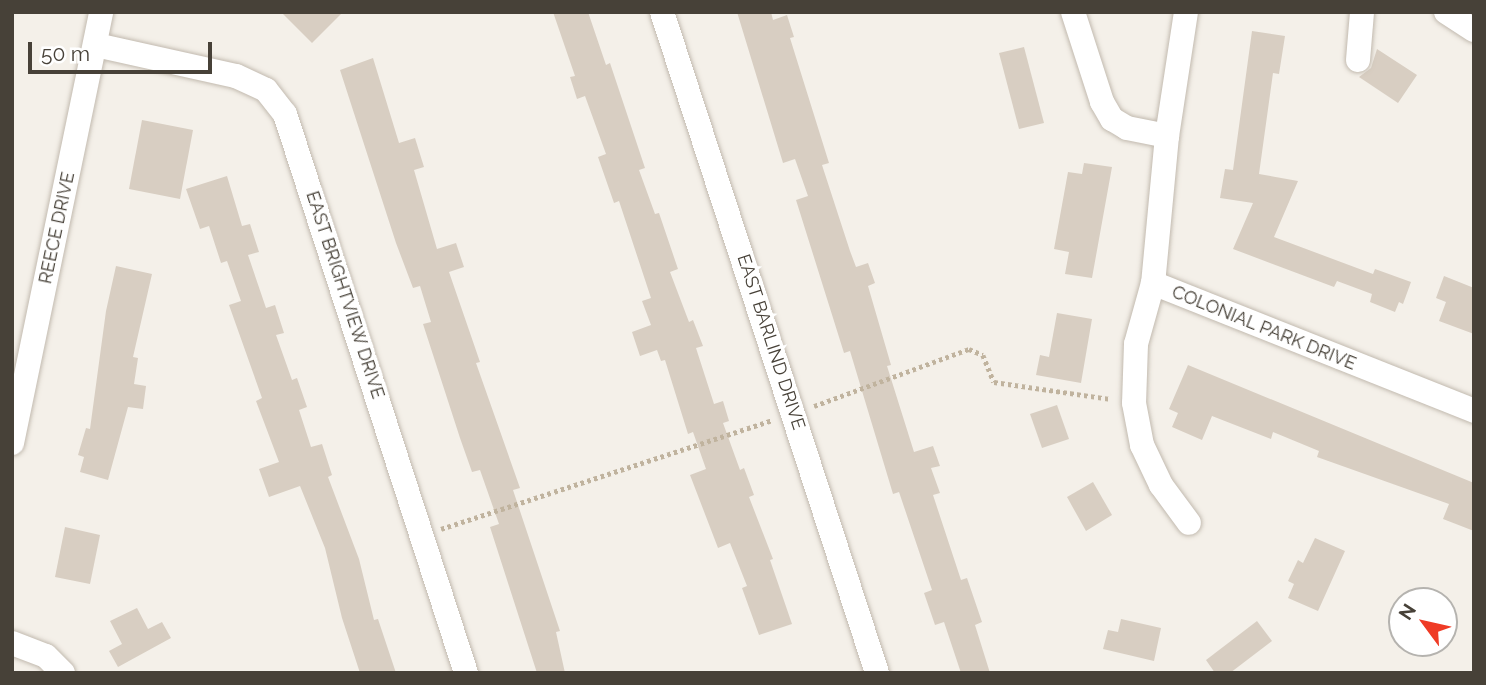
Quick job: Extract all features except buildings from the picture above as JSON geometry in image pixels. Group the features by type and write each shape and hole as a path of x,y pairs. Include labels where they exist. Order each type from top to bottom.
{"street":[{"name":"REECE DRIVE","path":"12,443 102,12"},
{"name":"EAST BARLIND DRIVE","path":"662,12 795,413 877,673"},
{"path":"1073,12 1102,102 1112,119 1127,128 1167,136"},
{"name":"COLONIAL PARK DRIVE","path":"1186,12 1167,136 1153,283 1474,411"},
{"path":"1358,60 1362,12"},
{"path":"1446,12 1474,30"},
{"name":"EAST BRIGHTVIEW DRIVE","path":"96,45 236,76 265,90 285,114 424,535 466,673"},
{"path":"1153,283 1136,344 1134,403 1142,445 1161,485 1189,523"},
{"path":"12,643 47,656 63,673"}],"path":[{"path":"424,535 795,413 969,349 983,355 994,382 1134,403"}]}
